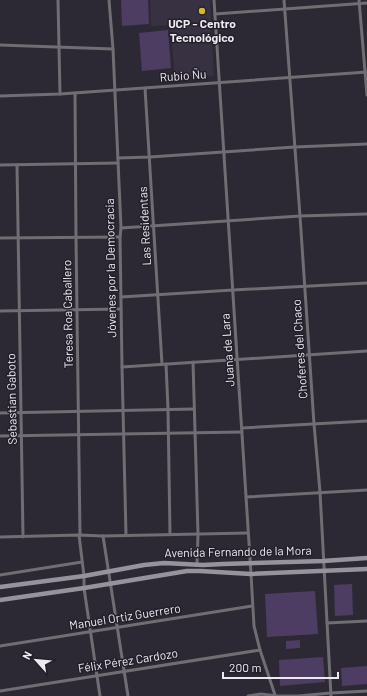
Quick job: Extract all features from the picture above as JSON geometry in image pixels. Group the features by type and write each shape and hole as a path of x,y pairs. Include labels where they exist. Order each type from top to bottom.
{"main road":[{"name":"Avenida Fernando de la Mora","path":"0,588 164,563 250,563 367,558"},
{"name":"Avenida Fernando de la Mora","path":"0,600 187,571 251,574 367,569"}],"street":[{"path":"58,0 60,94"},
{"name":"Jóvenes por la Democracia","path":"109,0 113,49 121,228 121,309 126,535"},
{"name":"Juana de Lara","path":"214,0 253,622 260,650 275,695"},
{"name":"Choferes del Chaco","path":"284,0 320,492 331,694"},
{"path":"215,14 359,2 367,3"},
{"path":"359,2 367,95"},
{"path":"0,45 113,49"},
{"name":"Rubio Ñu","path":"0,96 60,94 366,72"},
{"name":"Las Residentas","path":"145,88 158,295 168,409 170,534"},
{"name":"Teresa Roa Caballero","path":"75,93 79,535 84,588 100,696"},
{"path":"118,158 367,144"},
{"path":"0,165 118,163"},
{"name":"Sebastian Gaboto","path":"17,165 23,537"},
{"path":"121,228 300,216 367,214"},
{"path":"0,238 120,237"},
{"path":"121,298 367,283"},
{"path":"0,311 121,309"},
{"path":"122,367 367,351"},
{"path":"193,362 198,534 196,564"},
{"path":"0,413 194,409"},
{"path":"242,428 367,420"},
{"path":"0,436 242,432"},
{"path":"246,497 367,490"},
{"path":"0,537 248,533"},
{"path":"103,536 128,696"},
{"path":"0,575 82,562"},
{"name":"Manuel Ortiz Guerrero","path":"0,646 252,606"},
{"path":"327,623 367,621"},
{"name":"Félix Pérez Cardozo","path":"0,691 260,650"},
{"path":"249,696 261,694 298,696 367,691"}],"shaded area":[{"path":"121,0 148,0 149,24 122,26"},
{"path":"150,0 210,0 214,76 175,78 170,25 151,26"},
{"path":"168,30 171,68 142,71 139,33"},
{"path":"352,584 353,615 335,616 334,585"},
{"path":"315,591 318,634 267,637 265,594"},
{"path":"300,640 300,648 286,649 286,641"},
{"path":"323,657 325,682 280,686 279,660"},
{"path":"367,666 367,684 342,686 341,668"}],"place":[{"name":"UCP - Centro Tecnológico","path":"202,11"}]}
